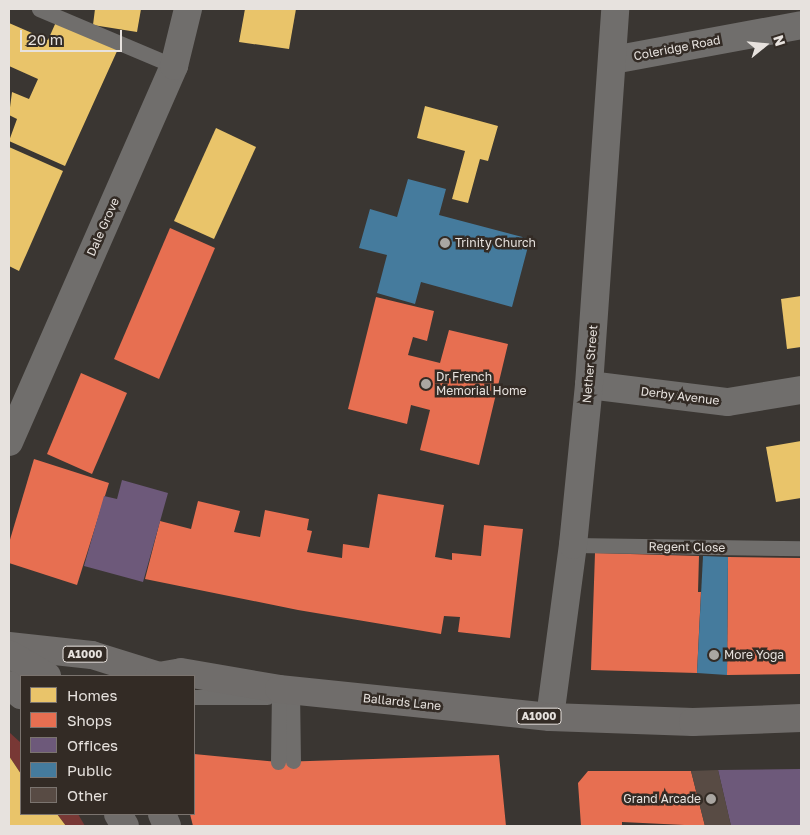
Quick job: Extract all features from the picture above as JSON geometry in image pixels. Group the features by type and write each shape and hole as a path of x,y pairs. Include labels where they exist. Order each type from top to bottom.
{"main road":[{"name":"Ballards Lane","path":"9,646 92,655 156,675"},
{"path":"9,654 45,675"},
{"name":"Ballards Lane","path":"164,675 181,672 283,692 550,717 693,722 801,718"},
{"path":"9,685 20,694"},
{"path":"119,815 125,826"}],"street":[{"name":"Dale Grove","path":"10,434 174,66 188,9"},
{"name":"Nether Street","path":"550,717 573,545 589,385 613,60 615,9"},
{"name":"Coleridge Road","path":"613,60 801,25"},
{"name":"Derby Avenue","path":"589,385 728,402 801,390"}],"lane":[{"path":"39,9 174,66"},
{"name":"Regent Close","path":"573,545 801,548"},
{"path":"195,697 283,692 286,762"}],"shaded area":[{"path":"9,732 20,742 20,772 9,756"},
{"path":"58,815 79,815 85,826 66,826"}],"building: Homes":[{"path":"95,9 141,9 137,32 93,25"},
{"path":"245,9 296,9 289,49 239,42"},
{"path":"56,22 118,49 65,166 9,141 17,119 9,115 12,92 29,99 38,79 9,66 9,23 48,40"},
{"path":"425,106 498,126 488,161 480,159 468,203 452,199 465,151 417,138"},
{"path":"216,128 256,147 214,239 174,221"},
{"path":"9,147 63,171 19,271 9,266"},
{"path":"801,296 801,347 787,349 781,299"},
{"path":"801,441 801,498 776,502 766,447"},
{"path":"9,756 20,772 20,815 58,815 66,826 9,826"}],"building: Shops":[{"path":"170,228 215,248 159,379 114,359"},
{"name":"Dr French Memorial Home","path":"376,297 434,311 427,341 413,337 408,355 440,363 449,330 508,344 479,465 420,450 430,410 411,405 407,424 348,409"},
{"path":"81,373 127,393 92,474 47,454"},
{"path":"34,459 109,483 77,585 9,563 9,543"},
{"path":"378,494 444,505 435,557 452,560 452,553 481,556 484,525 523,529 510,638 458,632 460,617 444,616 441,634 298,610 145,579 160,521 191,529 198,501 240,511 234,532 260,537 265,510 309,519 307,530 312,531 307,552 342,558 343,544 369,548"},
{"path":"595,553 699,556 698,592 701,592 697,673 591,670"},
{"path":"728,557 801,558 801,674 727,675"},
{"path":"195,754 278,762 499,755 506,826 193,826 190,815 195,815"},
{"path":"588,771 691,771 705,826 622,822 622,826 581,826 578,783"}],"building: Offices":[{"path":"122,480 168,493 143,582 84,566 104,496 117,499"},
{"path":"801,769 801,826 731,826 718,770"}],"building: Public":[{"name":"Trinity Church","path":"408,179 446,189 439,215 530,239 512,307 421,282 415,304 377,293 387,255 359,248 370,209 397,217"},
{"path":"703,556 728,557 727,675 697,673"}],"building: Other":[{"name":"Grand Arcade","path":"718,770 731,826 705,826 691,771"}],"place":[{"name":"Trinity Church","path":"445,243"},
{"name":"Dr French Memorial Home","path":"426,384"},
{"name":"More Yoga","path":"714,655"},
{"name":"Grand Arcade","path":"711,799"}]}
